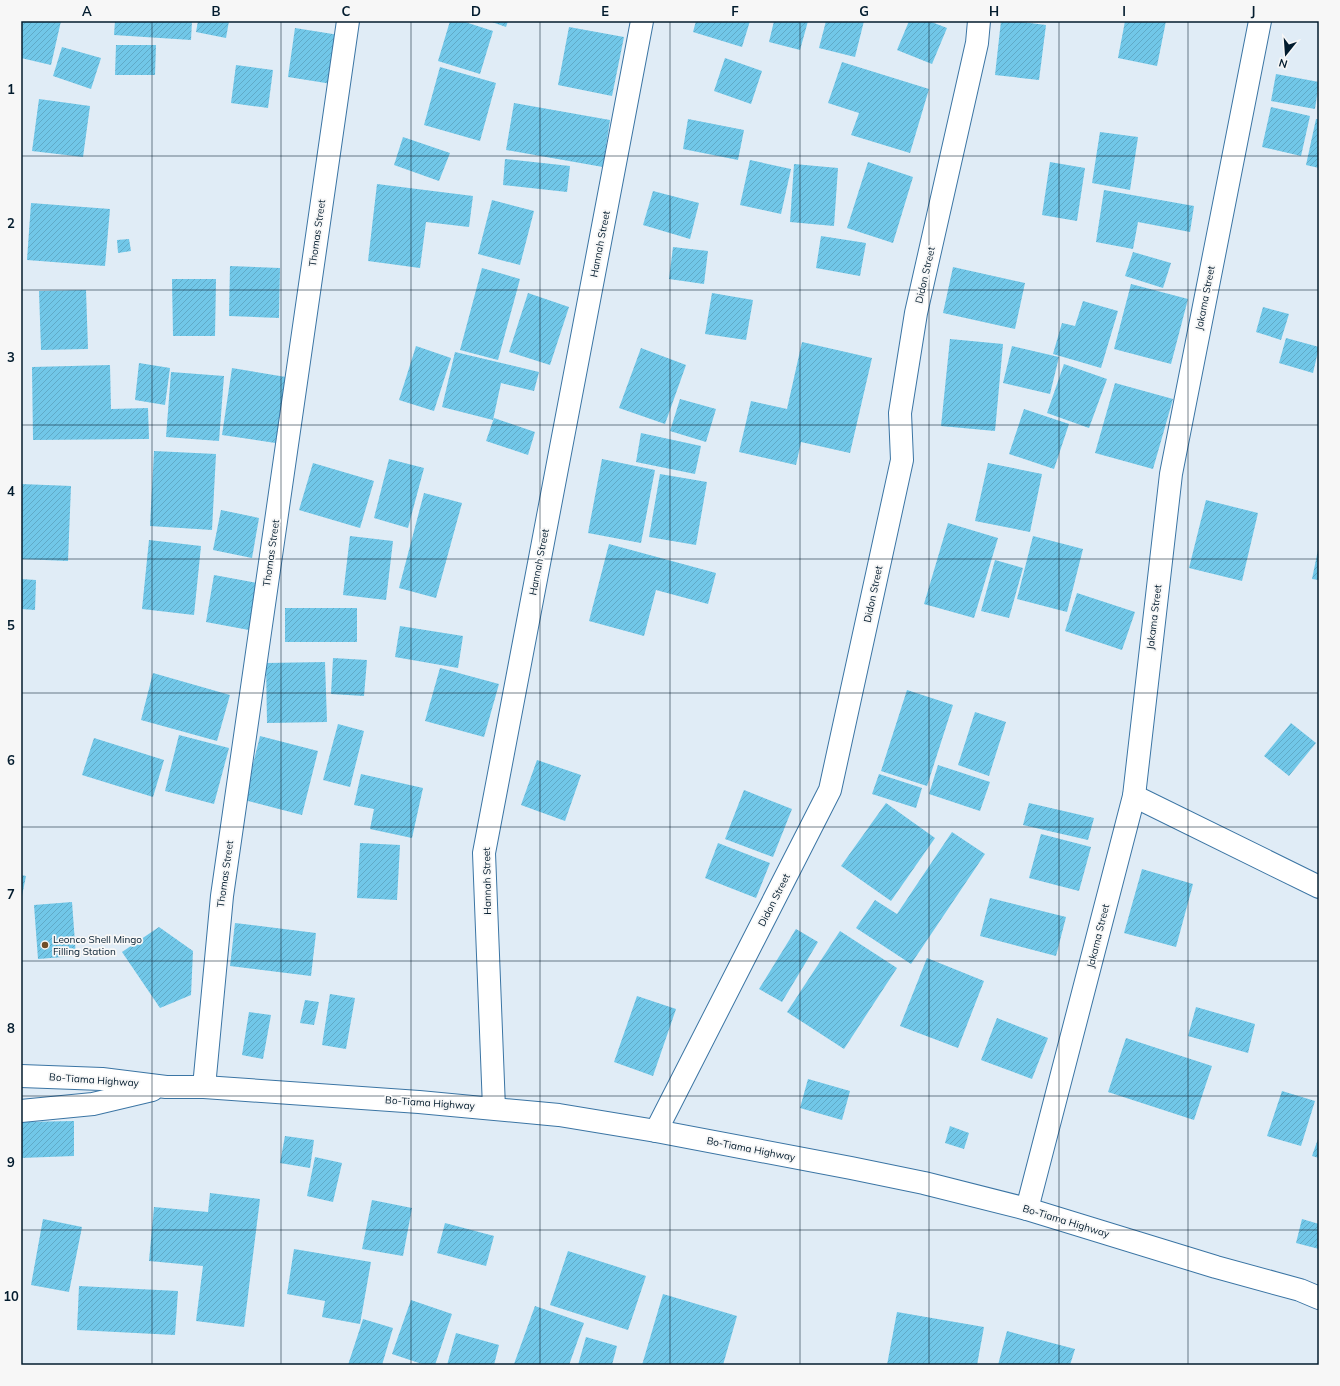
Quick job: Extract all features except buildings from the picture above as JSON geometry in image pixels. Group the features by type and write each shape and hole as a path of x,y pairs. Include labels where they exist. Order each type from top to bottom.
{"main road":[{"name":"Thomas Street","path":"204,1087 222,896 348,21"},
{"name":"Hannah Street","path":"494,1108 484,853 642,21"},
{"name":"Didon Street","path":"656,1131 830,790 902,460 900,413 916,313 977,43 978,21"},
{"name":"Jakama Street","path":"1027,1209 1134,796 1171,474 1260,21"},
{"path":"1134,796 1319,887"},
{"name":"Bo-Tiama Highway","path":"21,1076 102,1079 166,1087 204,1087 494,1108 559,1115 656,1131 895,1177 1027,1209 1216,1267 1300,1290 1319,1298"},
{"name":"Bo-Tiama Highway","path":"21,1111 93,1104 166,1087"}],"place":[{"name":"Leonco Shell Mingo Filling Station","path":"45,945"}]}
